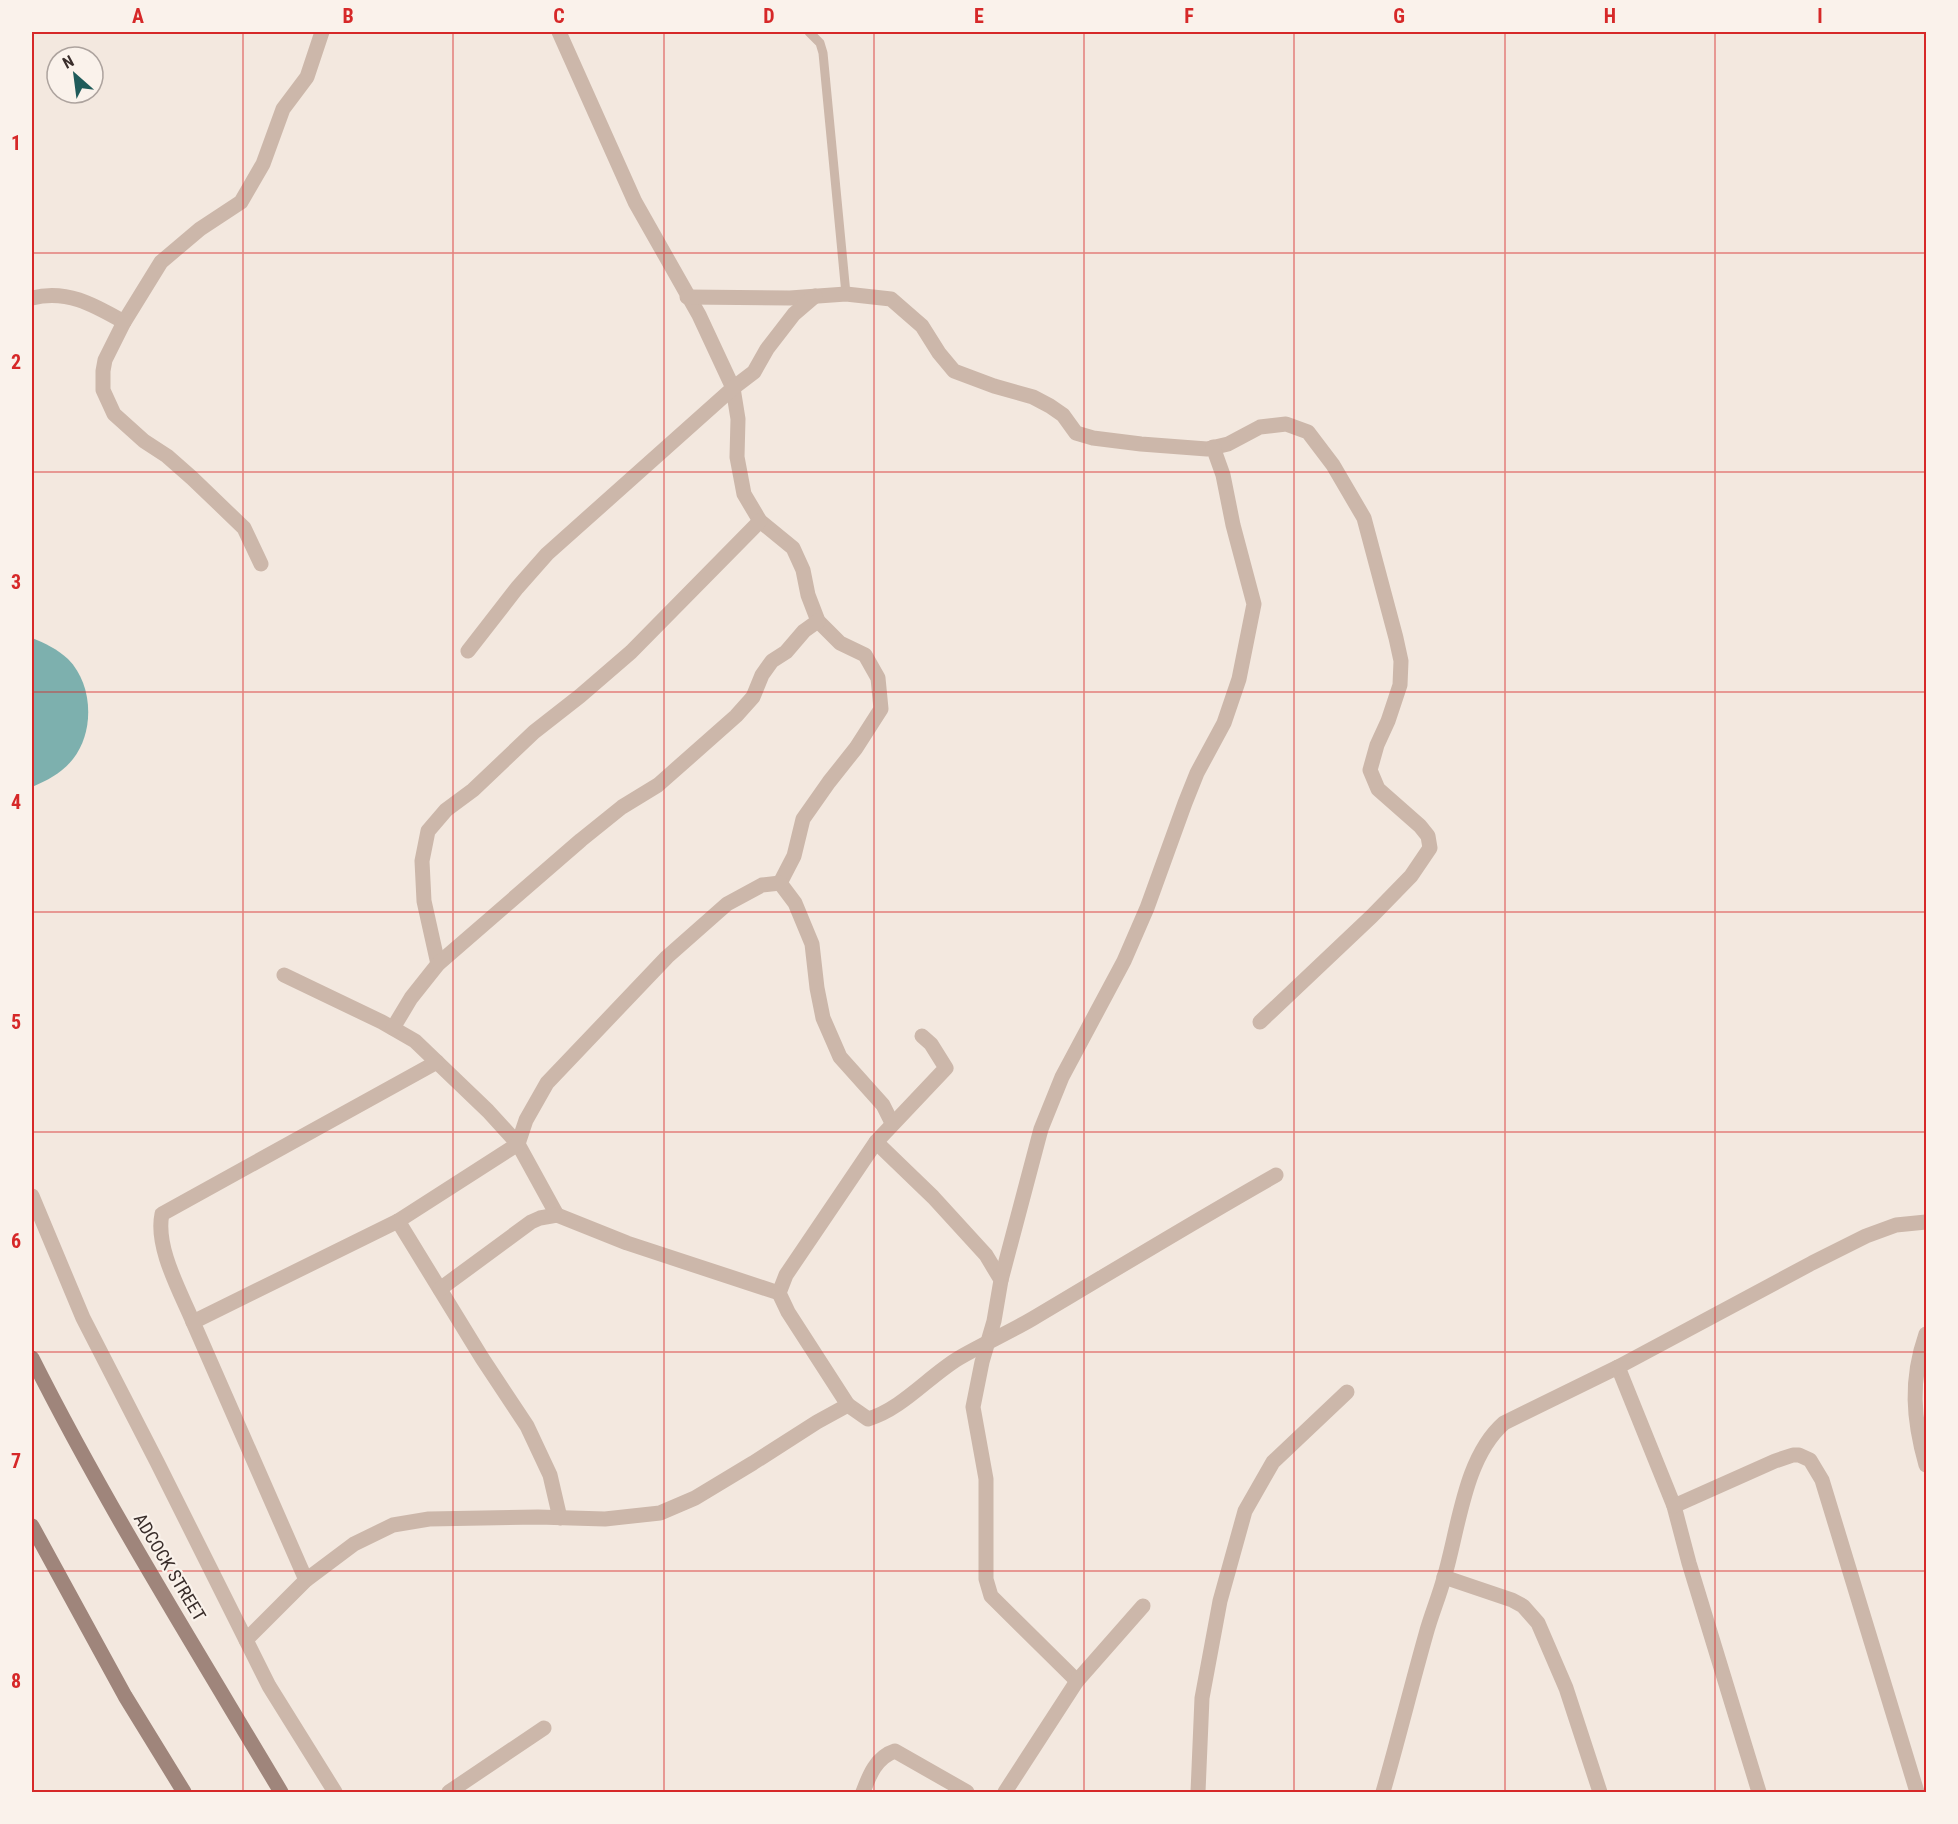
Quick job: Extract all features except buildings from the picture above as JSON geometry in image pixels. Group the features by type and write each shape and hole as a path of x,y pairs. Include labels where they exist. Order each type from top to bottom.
{"main road":[{"name":"ADCOCK STREET","path":"32,1358 59,1413 116,1514 281,1792"},
{"path":"32,1526 113,1676 184,1792"}],"street":[{"path":"261,564 244,528 167,456 144,441 114,414 103,390 103,371 105,360 124,322 161,262 200,229 241,202 263,164 283,109 307,77 322,32"},
{"path":"559,32 635,202 699,315 733,388 738,419 737,457 744,495 760,521 793,549 803,570 808,595 818,621 840,643 865,655 878,678 880,709 856,748 803,819 794,855 780,883"},
{"path":"687,297 846,294 891,299 922,326 954,371 1033,397 1063,416 1076,433 1093,438 1176,447 1213,447 1228,444 1260,427 1286,424 1308,432 1333,465 1364,518 1401,662 1400,686 1377,745 1370,770 1378,789 1420,826 1428,836 1430,848 1410,876 1372,916 1260,1022"},
{"path":"468,651 546,554 754,372 767,349 795,314 815,296"},
{"path":"32,298 74,297 124,322"},
{"path":"1077,1681 991,1596 986,1579 986,1479 973,1407 1001,1280 1041,1129 1062,1077 1124,961 1143,918 1197,773 1224,723 1239,679 1254,604 1213,447"},
{"path":"438,964 424,901 422,861 428,831 446,810 473,790 534,732 631,652 760,521"},
{"path":"393,1028 411,998 438,964 581,840 622,807 658,785 736,716 753,697 762,675 772,661 786,652 804,631 818,621"},
{"path":"780,883 795,903 813,944 817,988 823,1018 840,1057 883,1105 892,1123"},
{"path":"193,1322 398,1221 518,1144 526,1120 547,1083 667,957 727,904 762,885 780,883"},
{"path":"284,975 415,1041 488,1111 518,1144 557,1215"},
{"path":"779,1293 786,1275 876,1142 946,1068 931,1044 922,1036"},
{"path":"306,1580 164,1252 159,1227 162,1214 437,1062"},
{"path":"876,1142 933,1197 986,1255 1001,1280"},
{"path":"440,1289 531,1222 557,1215 627,1243 779,1293 788,1312 848,1405 868,1419 878,1416 956,1360 1028,1321 1276,1175"},
{"path":"32,1196 83,1318 269,1686 335,1792"},
{"path":"398,1221 482,1358 527,1426 550,1475 561,1518"},
{"path":"1383,1792 1464,1499 1477,1460 1490,1437 1504,1423 1618,1367 1866,1236 1896,1225 1926,1222"},
{"path":"1926,1334 1914,1386 1917,1429 1926,1465"},
{"path":"1618,1367 1674,1506 1689,1563 1759,1792"},
{"path":"1198,1792 1202,1698 1220,1601 1245,1511 1273,1462 1347,1392"},
{"path":"246,1640 306,1580 354,1544 393,1525 429,1519 604,1519 660,1513 695,1498 848,1405"},
{"path":"1674,1506 1775,1461 1799,1455 1810,1460 1822,1480 1917,1792"},
{"path":"1444,1577 1512,1600 1522,1606 1538,1623 1566,1688 1600,1792"},
{"path":"1005,1792 1077,1681 1143,1606"},
{"path":"449,1792 544,1728"},
{"path":"863,1792 878,1762 895,1751 967,1792"}],"lane":[{"path":"809,32 820,43 823,53 846,294"}],"water":[{"path":"32,638 60,652 76,669 86,694 88,722 80,748 73,759 54,776 32,787"}]}
